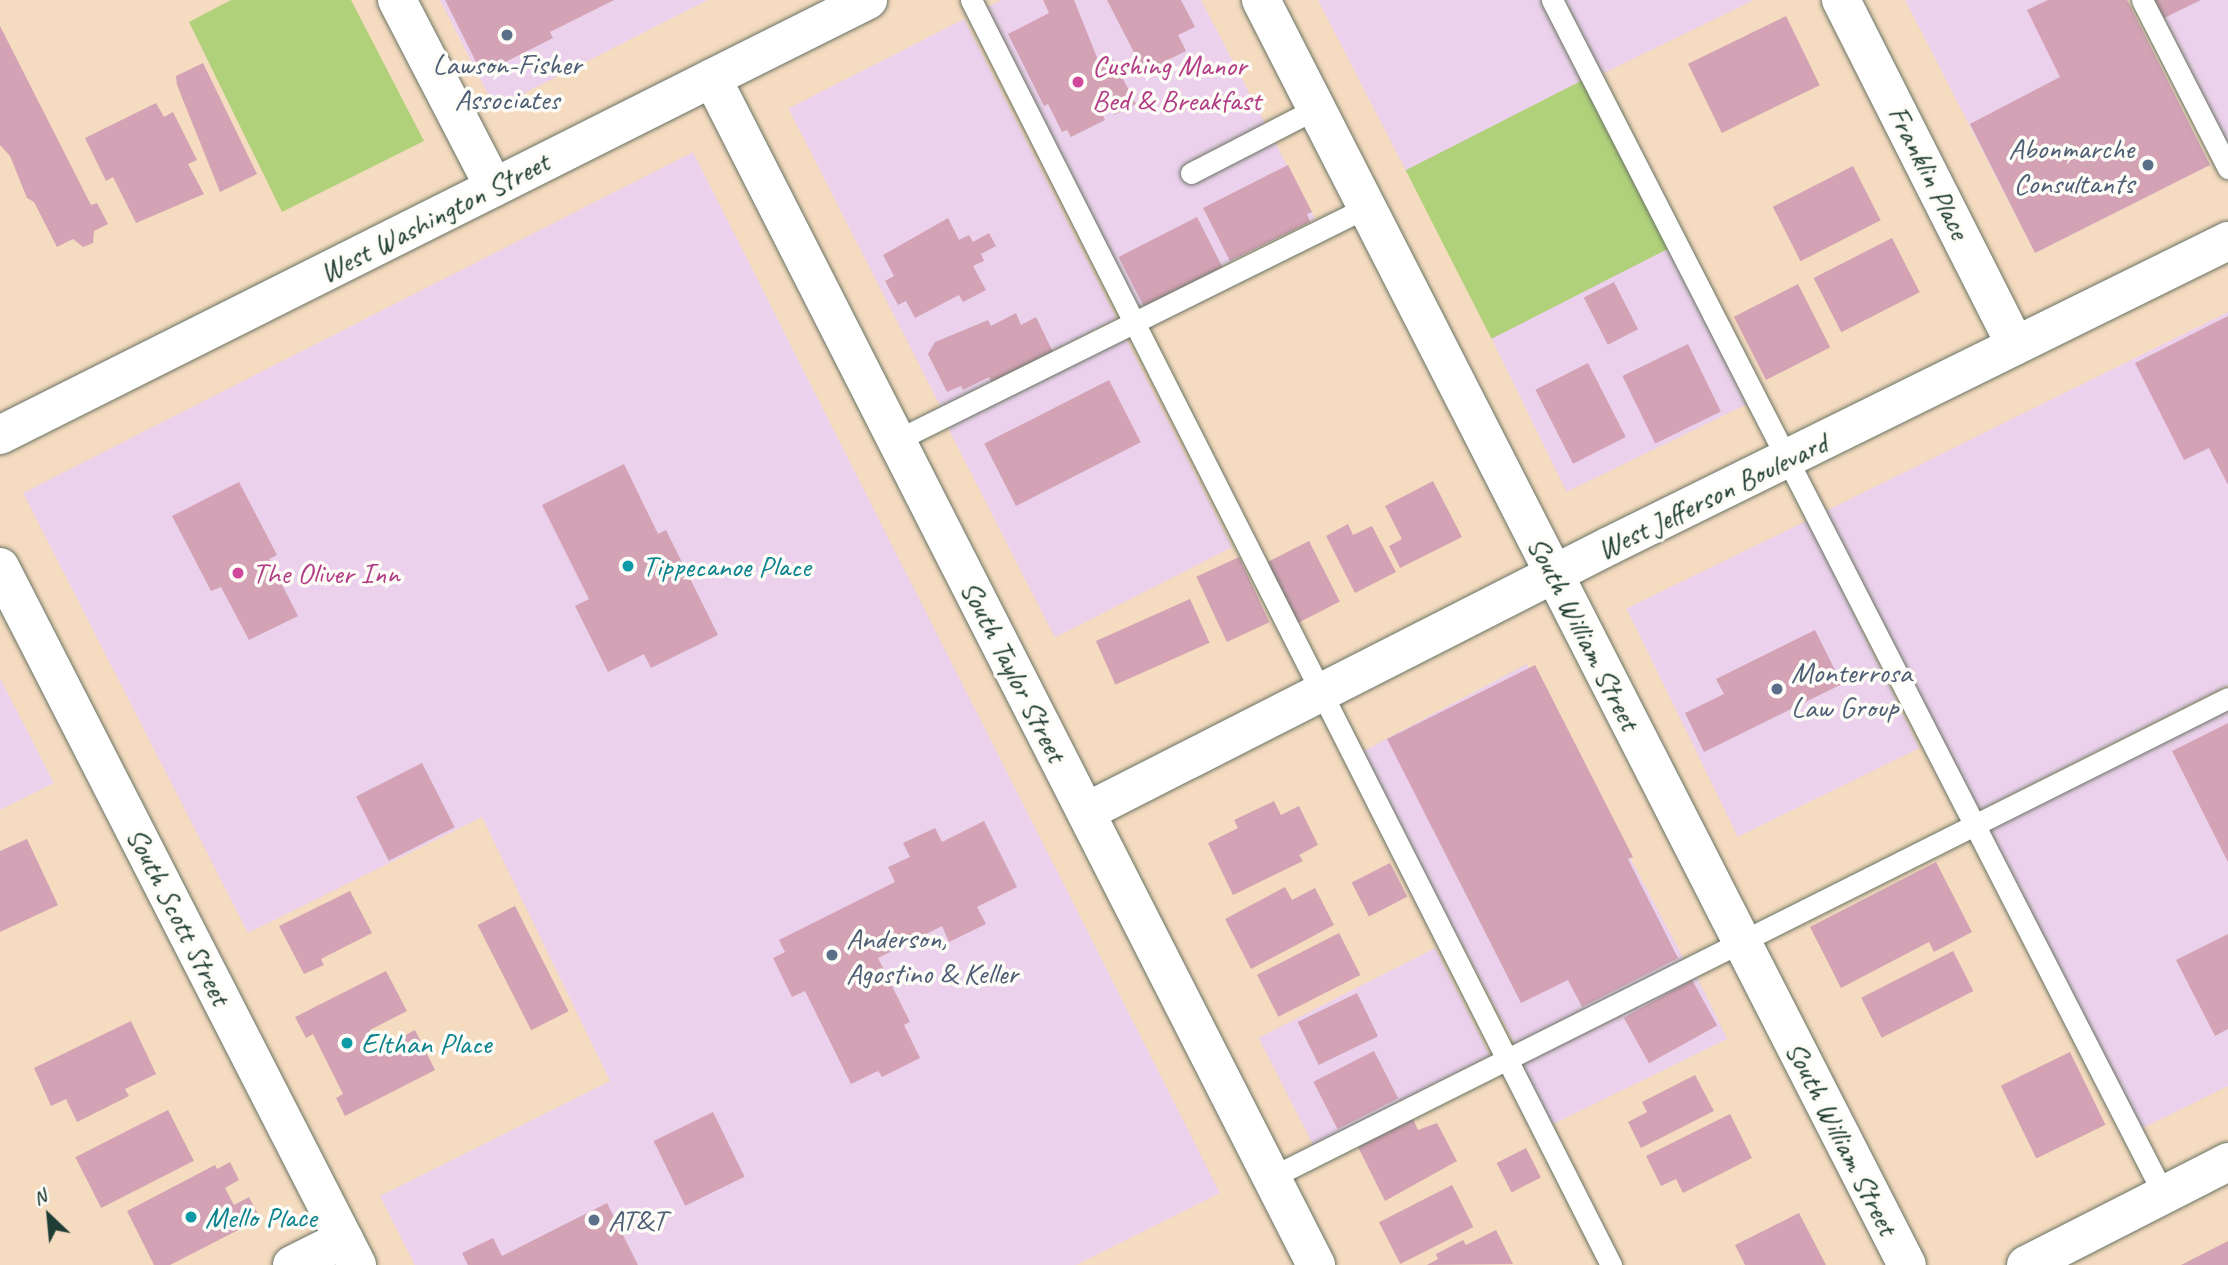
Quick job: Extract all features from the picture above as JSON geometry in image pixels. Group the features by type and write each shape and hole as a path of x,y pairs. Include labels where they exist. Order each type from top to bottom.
{"street":[{"path":"397,0 494,187"},
{"name":"West Washington Street","path":"0,435 868,0"},
{"name":"South William Street","path":"1261,0 1907,1265"},
{"name":"Franklin Place","path":"1842,0 2015,344"},
{"name":"South Taylor Street","path":"712,78 1316,1265"},
{"name":"West Jefferson Boulevard","path":"1086,812 1318,692 2015,344 2228,241"},
{"name":"South Scott Street","path":"0,567 350,1252"},
{"path":"2026,1265 2228,1163"},
{"path":"292,1265 350,1252"}],"lane":[{"path":"971,0 1318,692 1611,1265"},
{"path":"1552,0 2164,1195"},
{"path":"2142,0 2228,168"},
{"path":"1191,173 1317,108"},
{"path":"897,440 1367,207"},
{"path":"1272,1177 2228,698"}],"shaded area":[{"path":"440,0 708,0 495,108"},
{"path":"1001,0 1201,0 1315,219 1136,309 984,9"},
{"path":"1318,0 1542,0 1583,80 1406,171"},
{"path":"1565,0 1754,0 1602,74"},
{"path":"1905,0 2127,0 2210,165 2035,253"},
{"path":"2154,0 2228,0 2228,152 2164,18"},
{"path":"964,19 1117,318 941,408 788,108"},
{"path":"693,152 1220,1193 1076,1265 415,1265 380,1196 610,1081 482,817 248,933 23,493"},
{"path":"1670,248 1746,404 1567,492 1490,336"},
{"path":"2228,312 2228,685 1976,812 1824,512"},
{"path":"1125,337 1232,547 1055,638 948,427"},
{"path":"1808,520 1919,748 1738,837 1626,609"},
{"path":"1527,664 1684,960 1517,1049 1360,753"},
{"path":"0,678 54,783 0,810"},
{"path":"2228,710 2228,1086 2139,1130 1986,829"},
{"path":"1435,948 1490,1056 1314,1146 1259,1038"},
{"path":"1697,977 1727,1039 1550,1125 1520,1063"}],"green space":[{"path":"231,0 351,0 424,141 282,212 189,22"},
{"path":"1583,80 1669,248 1491,339 1406,170"}],"building":[{"name":"Lawson-Fisher Associates","path":"445,0 614,0 550,32 553,38 482,74"},
{"name":"Cushing Manor Bed & Breakfast","path":"1043,0 1074,0 1098,60 1110,54 1136,104 1114,115 1110,106 1101,111 1105,120 1071,137 1067,130 1062,132 1048,104 1044,106 1008,34 1049,13"},
{"path":"1107,0 1181,0 1195,27 1178,35 1186,51 1144,72"},
{"path":"2048,0 2127,0 2210,165 2035,253 1970,124 2060,77 2027,10"},
{"path":"2154,0 2201,0 2164,18"},
{"path":"1786,16 1820,85 1722,133 1688,64"},
{"path":"0,26 91,205 97,203 108,224 94,231 93,243 83,247 73,239 57,247 34,202 27,198 10,156 0,145"},
{"path":"203,63 257,174 220,192 177,85 176,76"},
{"path":"156,103 164,117 173,112 197,160 188,164 204,194 136,223 113,177 106,181 85,138"},
{"path":"1288,165 1312,212 1307,214 1310,222 1230,261 1203,208"},
{"path":"1853,166 1881,220 1801,261 1773,207"},
{"path":"1197,217 1222,267 1144,307 1119,257"},
{"path":"948,218 959,240 969,235 973,242 989,233 996,246 981,254 984,261 973,266 986,290 963,302 959,295 915,318 906,301 898,305 885,281 894,276 883,255"},
{"path":"1892,238 1920,292 1841,332 1814,278"},
{"path":"1614,282 1638,329 1608,345 1584,297"},
{"path":"1798,284 1830,347 1766,380 1734,317"},
{"path":"1016,313 1021,325 1036,317 1053,352 992,383 989,377 963,390 961,386 947,392 928,354 935,342 988,320 991,326"},
{"path":"2228,316 2228,485 2209,448 2184,460 2135,363"},
{"path":"1688,344 1721,411 1655,443 1622,376"},
{"path":"1588,363 1626,437 1573,464 1535,390"},
{"path":"1109,380 1141,442 1016,506 984,444"},
{"name":"Tippecanoe Place","path":"624,464 658,534 666,530 718,635 651,668 644,654 608,672 575,606 589,599 542,505"},
{"path":"1433,481 1462,537 1400,568 1389,546 1402,539 1385,506"},
{"name":"The Oliver Inn","path":"239,482 277,555 269,559 298,616 249,640 221,587 211,591 172,516"},
{"path":"1348,524 1353,535 1372,526 1396,572 1355,593 1326,536"},
{"path":"1309,541 1340,602 1294,625 1264,564"},
{"path":"1239,557 1269,622 1227,642 1196,577"},
{"path":"1190,599 1210,643 1115,685 1096,641"},
{"name":"Monterrosa Law Group","path":"1815,630 1842,684 1704,752 1685,713 1724,694 1716,679"},
{"path":"1535,665 1633,857 1628,859 1678,958 1582,1007 1568,980 1521,1003 1387,739"},
{"path":"2228,723 2228,862 2172,751"},
{"path":"422,763 455,827 389,861 356,797"},
{"path":"1274,801 1281,815 1299,806 1318,845 1299,855 1303,861 1233,895 1208,843 1238,828 1234,820"},
{"name":"Anderson, Agostino & Keller","path":"984,821 1017,887 977,907 986,924 949,942 942,926 878,958 910,1022 904,1025 920,1058 882,1077 878,1071 851,1084 805,991 792,997 773,958 785,952 779,940 895,882 888,867 910,857 903,843 935,828 942,842"},
{"path":"27,839 58,905 0,932 0,851"},
{"path":"1936,862 1972,932 1934,952 1929,942 1841,988 1810,927"},
{"path":"1390,863 1407,897 1369,916 1352,883"},
{"path":"1285,887 1292,900 1315,888 1334,925 1251,969 1225,919"},
{"path":"350,891 372,933 321,959 324,965 304,974 279,926"},
{"path":"515,906 569,1011 531,1030 478,925"},
{"path":"1339,933 1360,975 1278,1017 1257,975"},
{"path":"2228,934 2228,1029 2215,1036 2176,960"},
{"path":"1953,951 1973,991 1882,1038 1861,998"},
{"name":"Elthan Place","path":"386,971 407,1011 370,1030 379,1049 415,1030 435,1070 345,1116 336,1098 343,1094 313,1034 306,1038 295,1017"},
{"path":"1692,980 1717,1025 1649,1063 1624,1018"},
{"path":"1357,993 1378,1036 1319,1065 1298,1022"},
{"path":"131,1021 156,1074 125,1089 129,1096 77,1122 66,1099 51,1106 34,1068"},
{"path":"1374,1051 1398,1098 1337,1129 1313,1082"},
{"path":"2070,1052 2106,1125 2036,1159 2001,1086"},
{"path":"1695,1075 1714,1111 1641,1148 1628,1122 1647,1112 1642,1102"},
{"path":"168,1110 194,1161 101,1208 75,1157"},
{"path":"713,1112 745,1177 685,1206 654,1141"},
{"path":"1730,1114 1752,1158 1683,1193 1676,1179 1661,1186 1646,1156"},
{"path":"1413,1119 1418,1130 1437,1123 1457,1161 1385,1201 1358,1147"},
{"path":"1526,1148 1541,1177 1512,1192 1497,1163"},
{"name":"Mello Place","path":"230,1162 239,1180 225,1188 234,1205 249,1197 258,1214 246,1220 248,1225 170,1265 154,1265 127,1211 215,1165 217,1169"},
{"path":"1452,1185 1473,1227 1400,1264 1379,1222"},
{"name":"AT&T","path":"607,1203 638,1265 468,1265 462,1253 493,1238 502,1256"},
{"path":"1799,1213 1826,1265 1745,1265 1735,1245"},
{"path":"1496,1230 1513,1264 1427,1265 1438,1259 1436,1254 1463,1240 1466,1245"},
{"path":"2228,1241 2228,1265 2181,1265"}],"place":[{"name":"Lawson-Fisher Associates","path":"507,35"},
{"name":"Cushing Manor Bed & Breakfast","path":"1078,82"},
{"name":"Abonmarche Consultants","path":"2148,165"},
{"name":"Tippecanoe Place","path":"628,566"},
{"name":"The Oliver Inn","path":"238,573"},
{"name":"Monterrosa Law Group","path":"1777,689"},
{"name":"Anderson, Agostino & Keller","path":"832,955"},
{"name":"Elthan Place","path":"347,1043"},
{"name":"Mello Place","path":"191,1217"},
{"name":"AT&T","path":"594,1220"}]}
